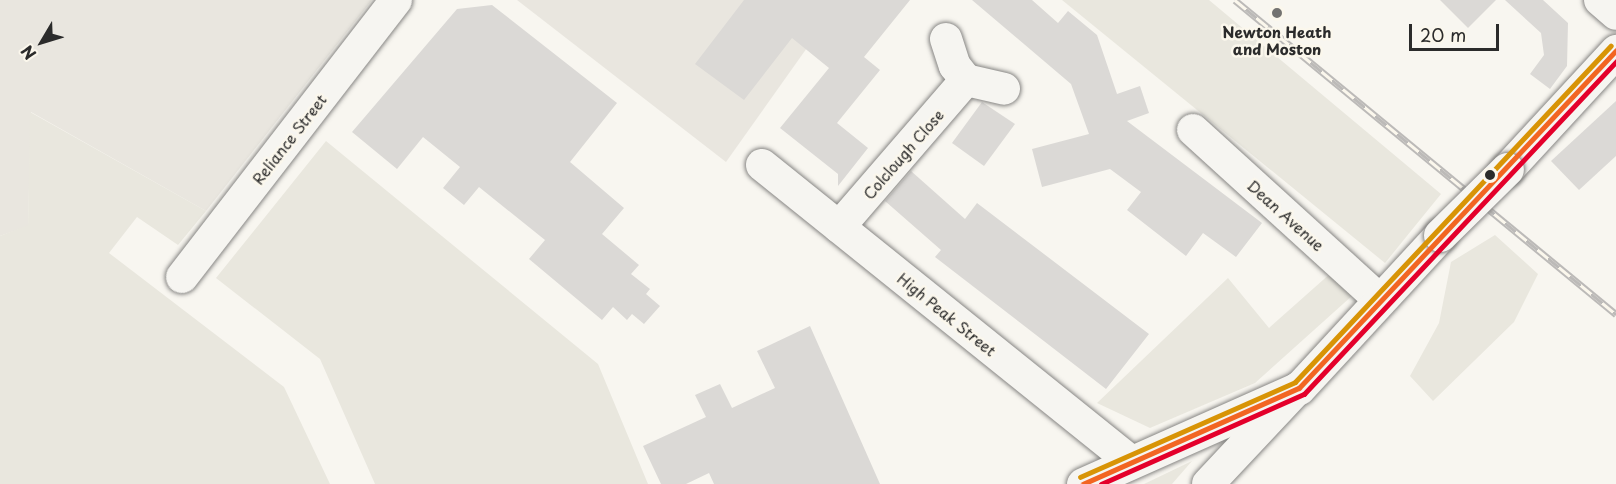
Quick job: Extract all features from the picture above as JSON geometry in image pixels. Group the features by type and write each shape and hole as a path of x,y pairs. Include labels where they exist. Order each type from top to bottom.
{"street":[{"name":"Reliance Street","path":"182,277 396,0"},
{"path":"1600,0 1616,14"},
{"path":"946,39 955,66 966,80 1004,89"},
{"path":"1208,484 1616,51"},
{"name":"Colclough Close","path":"839,227 966,80"},
{"name":"Dean Avenue","path":"1193,130 1380,300"},
{"name":"High Peak Street","path":"762,165 1131,462"},
{"path":"1083,484 1299,388"}],"shaded area":[{"path":"0,0 372,0 206,211 31,112 28,226 0,236"},
{"path":"517,0 841,0 726,162"},
{"path":"1062,0 1209,0 1441,194 1385,263"},
{"path":"30,112 206,211 178,245 137,217 109,253 284,387 330,484 0,484 0,236 28,225"},
{"path":"326,141 598,364 648,484 375,484 320,359 216,278"},
{"path":"1495,235 1538,274 1514,322 1433,401 1410,376 1439,323 1451,262"},
{"path":"1332,272 1353,295 1255,383 1150,428 1097,403 1228,278 1269,328"},
{"path":"1192,461 1172,484 1144,484"}],"building":[{"path":"744,0 910,0 864,57 880,70 837,123 868,148 838,186 838,174 780,128 829,68 792,38 744,100 695,64"},
{"path":"972,0 1032,0 1058,23 1068,11 1097,35 1117,94 1140,86 1149,113 1127,121 1262,223 1236,257 1203,233 1186,256 1127,210 1141,192 1110,169 1042,187 1032,149 1089,134 1071,84"},
{"path":"1440,0 1496,0 1468,28"},
{"path":"1505,0 1543,0 1568,23 1567,66 1550,89 1530,74 1544,55 1541,33"},
{"path":"492,5 617,103 570,162 624,208 602,234 639,265 631,274 650,289 646,294 660,306 644,324 632,314 627,320 613,307 602,320 529,259 545,240 479,187 464,205 443,188 460,167 423,137 397,169 352,132 457,9"},
{"path":"1616,101 1616,156 1579,190 1551,161"},
{"path":"982,102 1015,124 984,166 952,143"},
{"path":"911,171 965,219 977,203 1149,334 1106,389 935,257 941,250 885,201"},
{"path":"810,326 880,484 714,484 709,473 686,484 661,484 643,446 706,417 695,395 720,384 732,408 775,388 757,351"}],"railway":[{"path":"1235,0 1616,314"}],"transit line":[{"path":"1080,477 1295,382 1611,46"},
{"path":"1083,484 1299,388 1616,51"},
{"path":"1101,484 1304,394 1616,62"}],"place":[{"name":"Newton Heath and Moston","path":"1277,13"}]}
